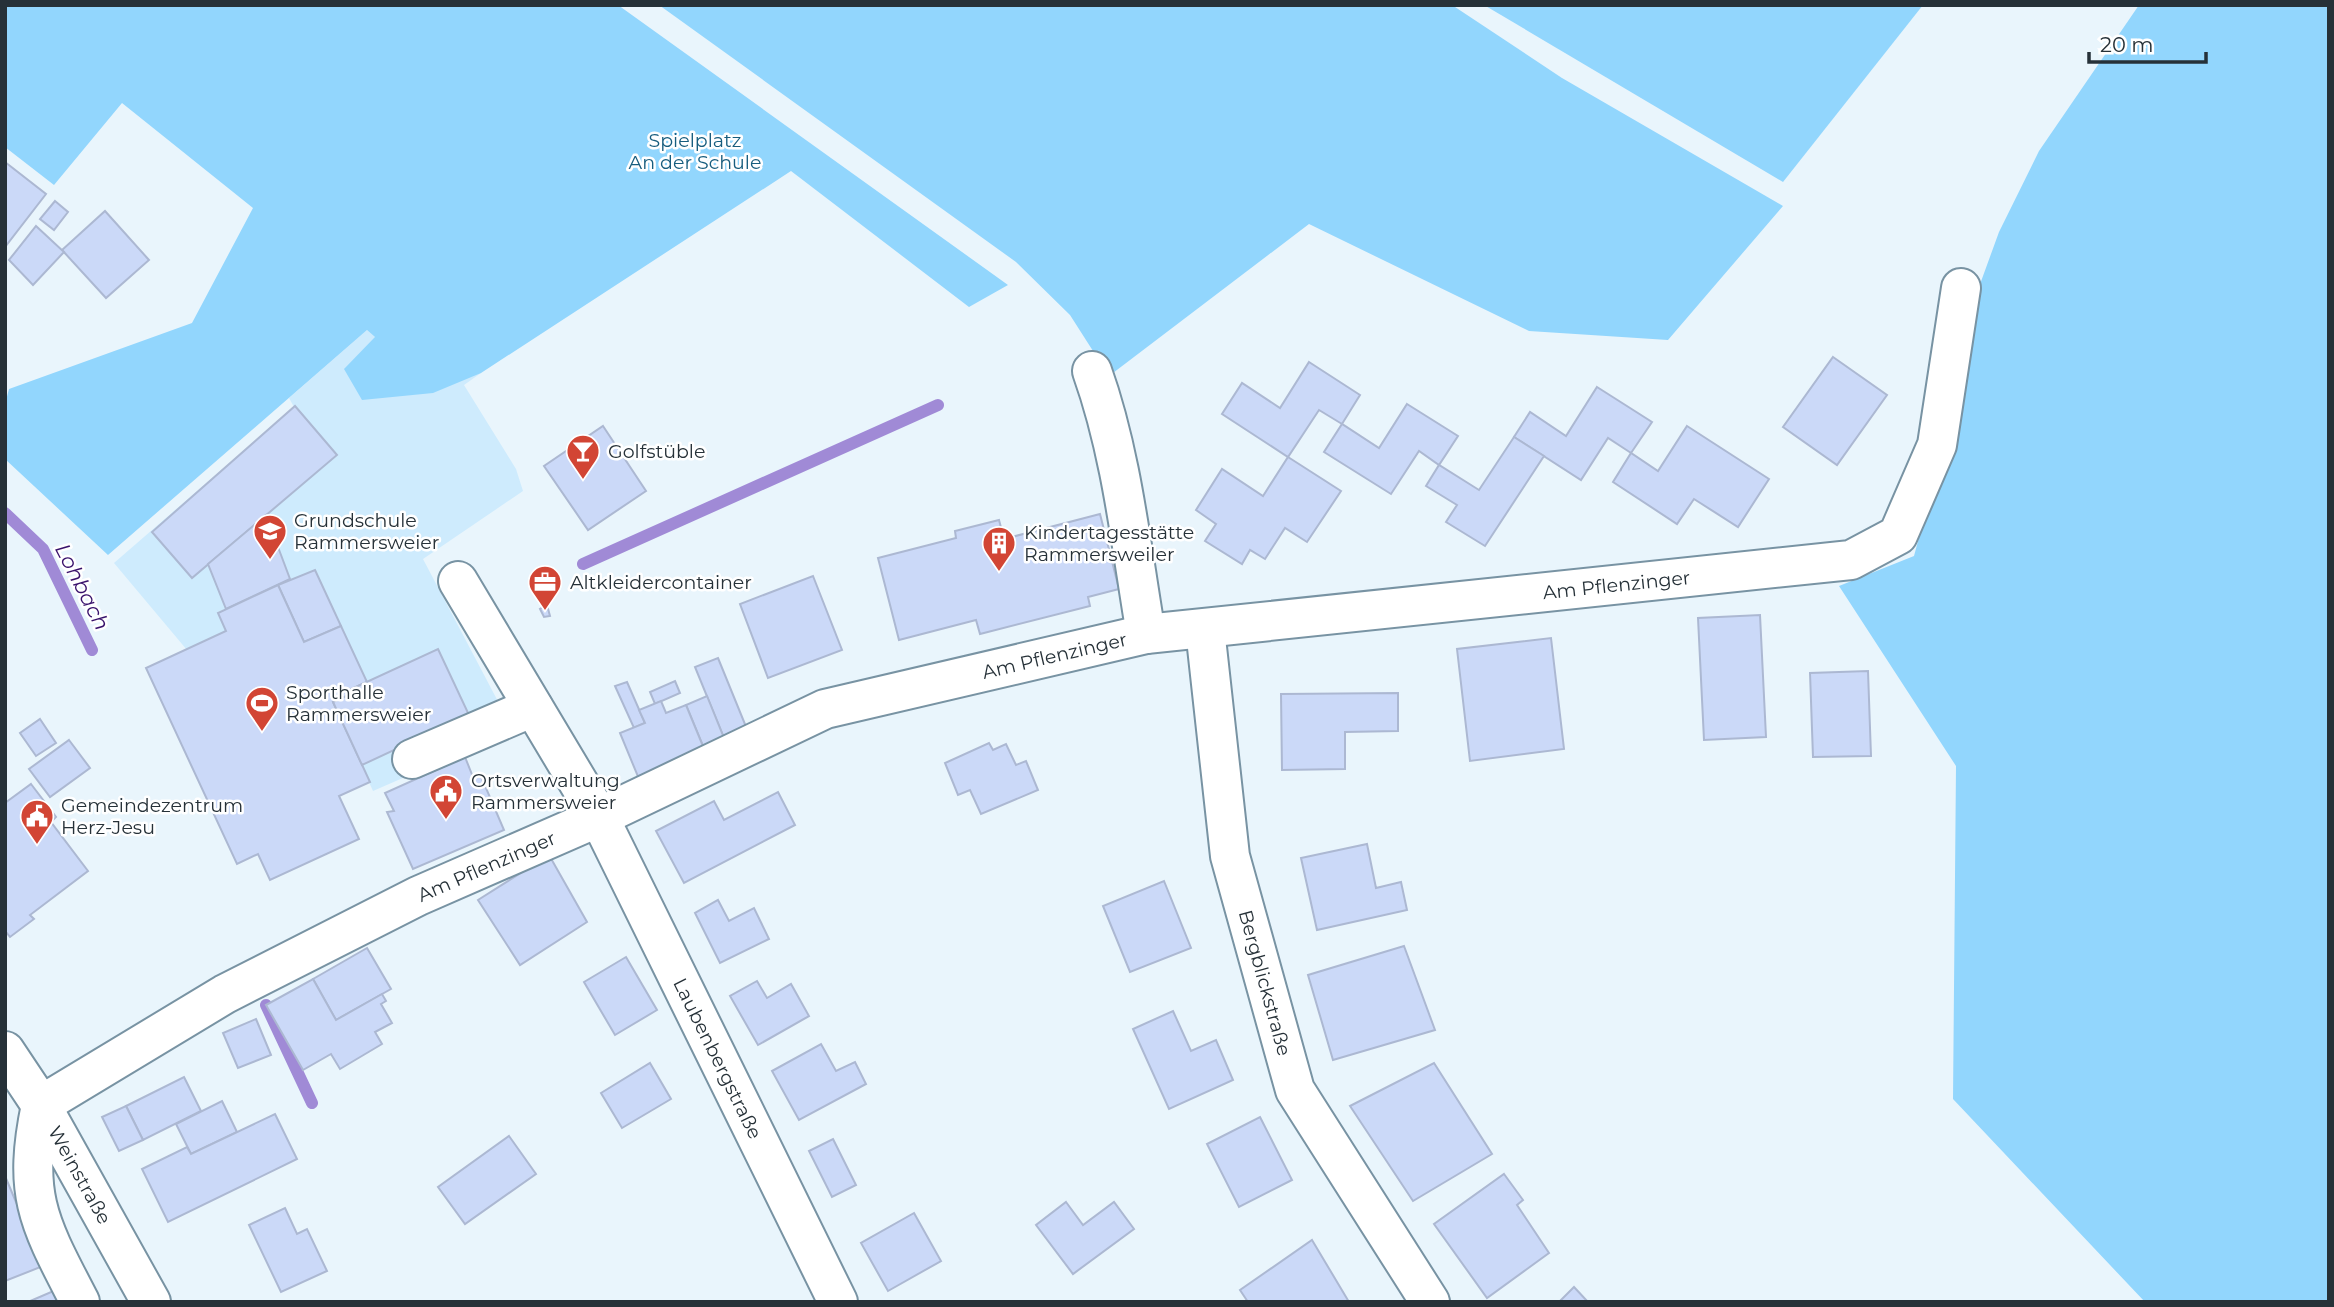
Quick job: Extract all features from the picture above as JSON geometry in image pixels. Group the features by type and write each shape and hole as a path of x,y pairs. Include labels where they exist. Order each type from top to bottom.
{"street":[{"name":"Am Pflenzinger","path":"41,1105 225,994 418,896 599,817 825,709 1146,634 1851,560 1898,535 1937,445 1961,288"},
{"path":"1092,371 1106,410 1146,634"},
{"name":"Laubenbergstraße","path":"458,581 599,817 838,1302"},
{"name":"Bergblickstraße","path":"1205,629 1230,856 1295,1090 1430,1302"},
{"path":"412,759 533,707"},
{"name":"Weinstraße","path":"5,1051 41,1105 150,1302"},
{"path":"41,1105 33,1144 31,1177 37,1211 80,1302"}],"shaded area":[{"name":"Grundschule Rammersweier","path":"367,330 375,337 446,357 481,373 464,385 516,469 523,491 423,559 513,730 373,791 333,702 366,681 315,570 218,612 226,631 187,650 114,563 294,407 289,398"}],"green space":[{"name":"Spielplatz An der Schule","path":"5,5 618,5 1008,285 969,307 791,171 481,373 433,393 362,400 344,369 375,337 367,330 108,555 5,459 5,404 9,389 192,323 253,208 122,103 54,185 5,147"},
{"path":"659,5 1452,5 1562,78 1783,206 1668,340 1529,331 1309,224 1109,376 1070,315 1016,262"},
{"path":"1484,5 1923,5 1783,182"},
{"path":"2139,5 2329,5 2329,1302 2145,1302 1953,1099 1956,766 1839,586 1914,556 1963,375 1979,287 1999,232 2039,151"}],"building":[{"path":"5,162 46,194 5,247"},
{"path":"55,201 68,212 54,230 40,219"},
{"path":"105,211 149,260 106,298 62,250"},
{"path":"36,226 64,252 33,285 9,260"},
{"path":"1833,357 1887,395 1837,465 1783,427"},
{"path":"1309,362 1360,395 1342,424 1319,410 1288,457 1222,414 1242,383 1280,408"},
{"path":"1597,387 1652,422 1631,453 1608,438 1581,480 1514,437 1530,412 1566,436"},
{"path":"1407,404 1458,436 1439,465 1419,451 1391,494 1324,452 1342,424 1379,448"},
{"name":"Grundschule Rammersweier","path":"295,406 337,455 192,578 152,532"},
{"path":"603,426 646,491 588,530 544,466"},
{"path":"1687,426 1769,479 1738,527 1694,499 1677,524 1613,482 1631,453 1658,471"},
{"path":"1514,437 1544,456 1485,546 1446,522 1457,505 1426,486 1439,465 1479,490"},
{"path":"1288,457 1341,491 1307,542 1285,528 1265,559 1250,550 1242,564 1205,541 1216,524 1196,510 1222,469 1263,496"},
{"name":"Kindertagesstätte Rammersweiler","path":"1100,514 1119,589 1088,597 1090,606 980,634 976,620 899,640 878,558 956,538 955,531 999,520 1004,539"},
{"path":"266,515 290,579 226,609 208,564"},
{"path":"315,570 341,626 304,642 278,585"},
{"path":"813,576 842,650 768,678 740,604"},
{"name":"Sporthalle Rammersweier","path":"278,585 304,642 341,626 367,682 347,691 349,695 333,702 370,782 339,796 359,839 270,880 258,854 237,864 146,668 226,631 218,613"},
{"name":"Altkleidercontainer","path":"547,605 550,616 544,617 540,609"},
{"path":"1760,615 1766,737 1704,740 1698,618"},
{"path":"1551,638 1564,749 1470,761 1457,649"},
{"path":"438,649 469,715 362,765 333,702 349,695 347,691"},
{"path":"718,658 749,734 726,743 695,667"},
{"path":"1868,671 1871,756 1813,757 1810,673"},
{"path":"675,681 680,693 655,704 650,692"},
{"path":"627,682 645,723 634,728 615,686"},
{"path":"1398,693 1398,731 1345,732 1345,769 1282,770 1281,694"},
{"path":"707,696 726,743 705,751 686,705"},
{"path":"661,701 666,713 686,705 705,751 639,779 620,733 645,723 639,710"},
{"path":"40,719 56,743 36,756 20,733"},
{"path":"69,740 90,768 50,797 29,769"},
{"path":"989,743 993,750 1006,744 1016,765 1026,761 1038,790 981,814 970,790 958,795 945,763"},
{"name":"Ortsverwaltung Rammersweier","path":"465,757 473,777 480,774 504,830 413,869 387,812 394,811 385,793"},
{"name":"Gemeindezentrum Herz-Jesu","path":"31,784 56,817 51,822 88,871 30,915 34,919 10,937 5,931 5,803"},
{"path":"778,792 795,825 684,883 656,831 714,801 724,820"},
{"path":"1367,844 1376,888 1401,882 1407,910 1317,930 1301,858"},
{"path":"549,855 587,922 520,965 478,900"},
{"path":"1164,881 1191,948 1130,972 1103,906"},
{"path":"718,900 729,921 754,908 769,939 720,963 695,913"},
{"path":"1404,946 1435,1030 1333,1060 1308,975"},
{"path":"367,948 391,989 336,1020 313,979"},
{"path":"626,957 657,1010 615,1035 584,982"},
{"path":"313,979 336,1020 382,994 386,1001 381,1004 392,1023 375,1032 382,1044 340,1069 331,1054 303,1070 266,1005"},
{"path":"757,981 767,998 791,984 809,1016 758,1045 730,996"},
{"path":"1173,1011 1191,1051 1216,1040 1233,1080 1169,1109 1133,1029"},
{"path":"256,1019 271,1055 238,1068 223,1033"},
{"path":"821,1044 836,1071 855,1062 866,1084 799,1120 772,1071"},
{"path":"650,1063 671,1099 622,1128 601,1093"},
{"path":"1434,1063 1492,1154 1413,1201 1350,1106"},
{"path":"184,1077 201,1111 143,1140 126,1106"},
{"path":"222,1101 237,1132 191,1154 176,1124"},
{"path":"126,1106 143,1140 119,1151 102,1117"},
{"path":"275,1114 297,1159 168,1222 142,1169 187,1147 191,1154"},
{"path":"1260,1117 1292,1180 1239,1207 1207,1144"},
{"path":"509,1136 536,1174 465,1224 438,1187"},
{"path":"833,1139 856,1185 832,1197 809,1151"},
{"path":"1504,1174 1523,1200 1517,1205 1549,1253 1487,1298 1434,1224"},
{"path":"5,1176 43,1266 5,1281"},
{"path":"1066,1202 1083,1225 1114,1202 1134,1229 1073,1274 1036,1225"},
{"path":"285,1208 297,1234 307,1229 327,1271 281,1292 249,1225"},
{"path":"914,1213 941,1261 888,1291 861,1243"},
{"path":"1312,1240 1349,1302 1248,1302 1240,1290"},
{"path":"65,1286 72,1302 28,1302"},
{"path":"1574,1287 1588,1302 1559,1302"}],"waterway":[{"path":"583,564 938,405"},
{"name":"Lohbach","path":"5,513 43,549 92,650"},
{"name":"Lohbach","path":"266,1005 312,1103"}],"place":[{"name":"Golfstüble","path":"583,481"},
{"name":"Grundschule Rammersweier","path":"270,561"},
{"name":"Kindertagesstätte Rammersweiler","path":"999,573"},
{"name":"Altkleidercontainer","path":"545,612"},
{"name":"Sporthalle Rammersweier","path":"262,733"},
{"name":"Ortsverwaltung Rammersweier","path":"446,821"},
{"name":"Gemeindezentrum Herz-Jesu","path":"37,846"}]}
